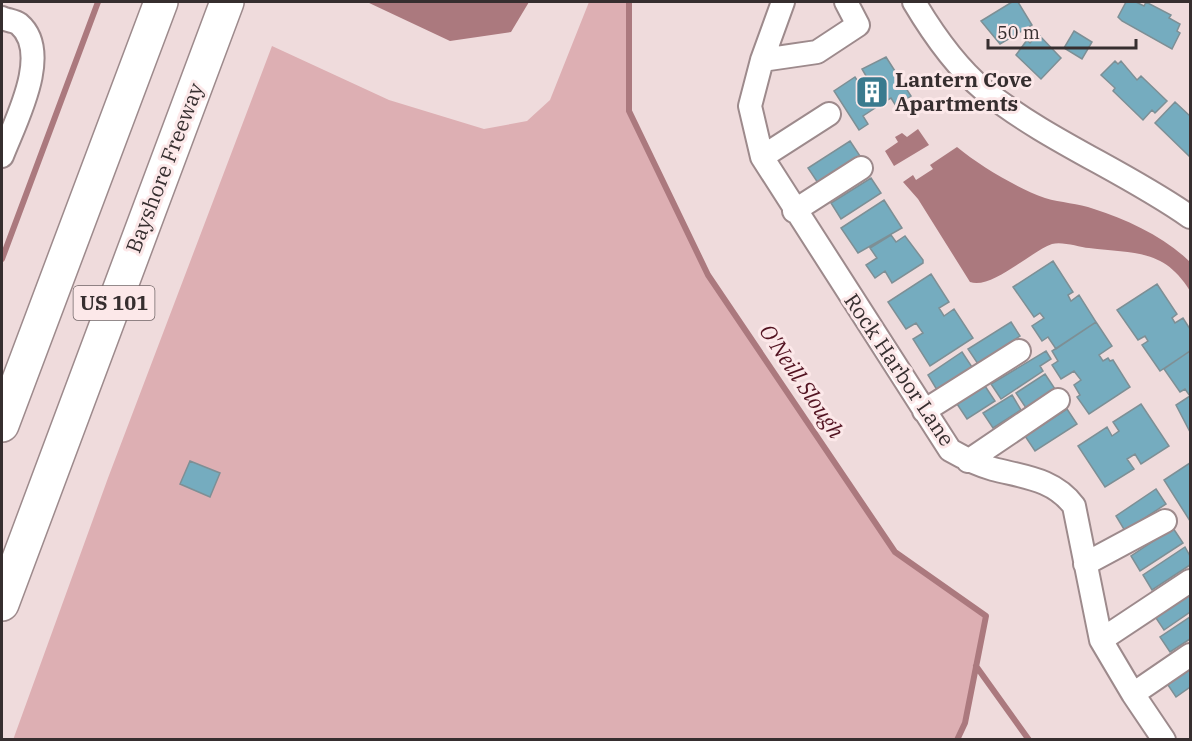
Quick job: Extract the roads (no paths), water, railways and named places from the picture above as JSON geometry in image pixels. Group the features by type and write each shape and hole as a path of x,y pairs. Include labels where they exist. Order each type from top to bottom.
{"highway":[{"name":"US 101","path":"2,425 161,2"},
{"name":"Bayshore Freeway","path":"2,604 227,2"}],"street":[{"name":"Rock Harbor Lane","path":"783,2 762,60 750,106 762,157 794,211 950,450 968,460 1051,485 1064,493 1074,506 1101,640 1132,694 1164,740"},
{"path":"762,60 817,51 858,25 846,2"},
{"path":"914,2 932,31 958,65 984,90 1042,130 1191,217"},
{"path":"2,18 19,24 32,44 32,76 2,156"},
{"path":"762,157 829,114"},
{"path":"794,211 861,168"},
{"path":"924,411 1019,351"},
{"path":"968,460 1058,400"},
{"path":"1085,564 1165,520"},
{"path":"1101,640 1191,581"},
{"path":"1132,694 1191,655"}],"waterway":[{"path":"2,259 98,2"},
{"name":"O'Neill Slough","path":"629,2 629,111 708,275 895,552 986,616 965,723 957,740"},
{"path":"976,666 1029,740"}],"place":[{"name":"Lantern Cove Apartments","path":"872,92"}]}
